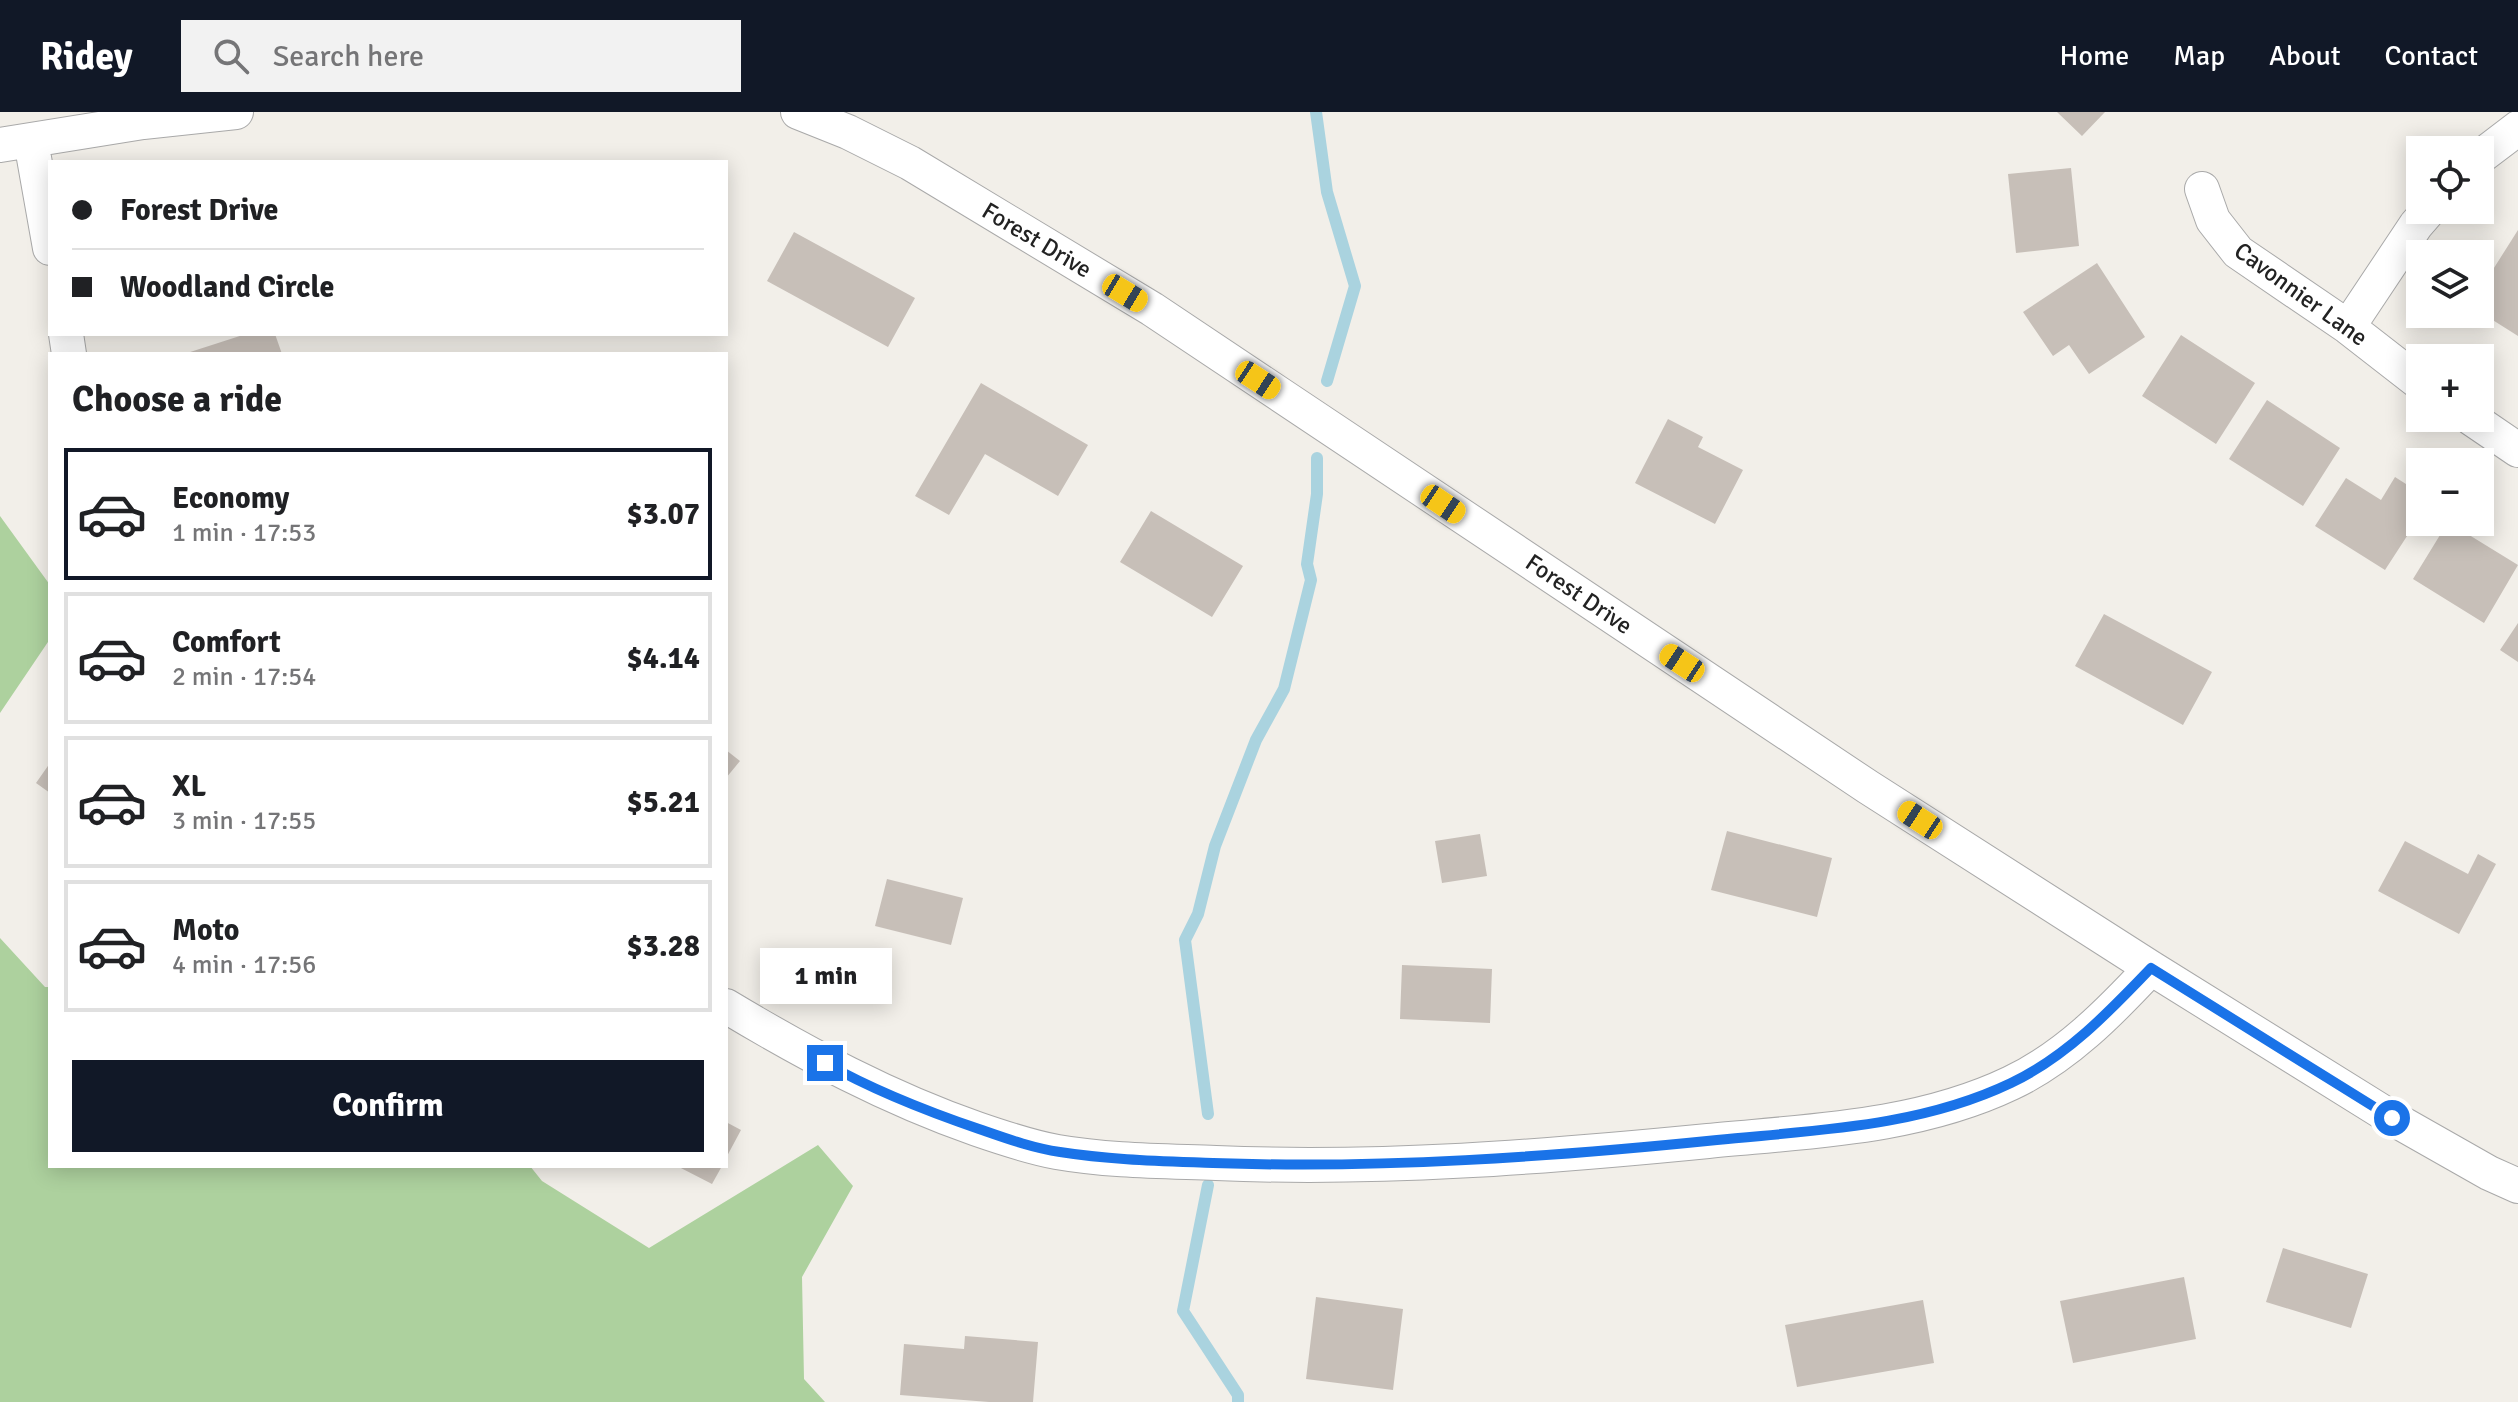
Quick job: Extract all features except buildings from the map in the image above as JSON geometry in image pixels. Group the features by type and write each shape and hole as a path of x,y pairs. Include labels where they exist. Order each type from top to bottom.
{"street":[{"path":"48,242 15,143 143,122 236,112"},
{"name":"Forest Drive","path":"798,112 848,132 910,163 1152,309 1854,778 2392,1118 2518,1186"},
{"path":"2494,146 2518,128"},
{"name":"Cavonnier Lane","path":"2202,189 2213,220 2238,252 2348,327 2406,372"},
{"path":"2348,327 2417,224"},
{"path":"2492,432 2518,450"},
{"path":"728,1007 848,1076 940,1116 1056,1152 1119,1160 1275,1166 1380,1164 1637,1148 1845,1128 1940,1110 2010,1084 2046,1064 2106,1016 2151,968"}],"green space":[{"path":"0,516 48,582 48,642 0,713"},
{"path":"0,938 48,987 48,1168 532,1168 542,1181 649,1248 818,1145 853,1186 802,1277 804,1379 825,1402 0,1402"}],"waterway":[{"path":"1316,112 1327,192 1355,286 1327,381"},
{"path":"1208,1114 1185,940 1198,914 1215,846 1256,740 1284,689 1311,580 1307,564 1317,494 1317,458"},
{"path":"1208,1185 1183,1311 1238,1395 1238,1402"}],"route":[{"path":"825,1063 940,1116 1019,1143 1056,1152 1119,1160 1275,1166 1395,1163 1637,1148 1845,1128 1940,1110 2010,1084 2046,1064 2106,1016 2151,968 2392,1118"}]}
